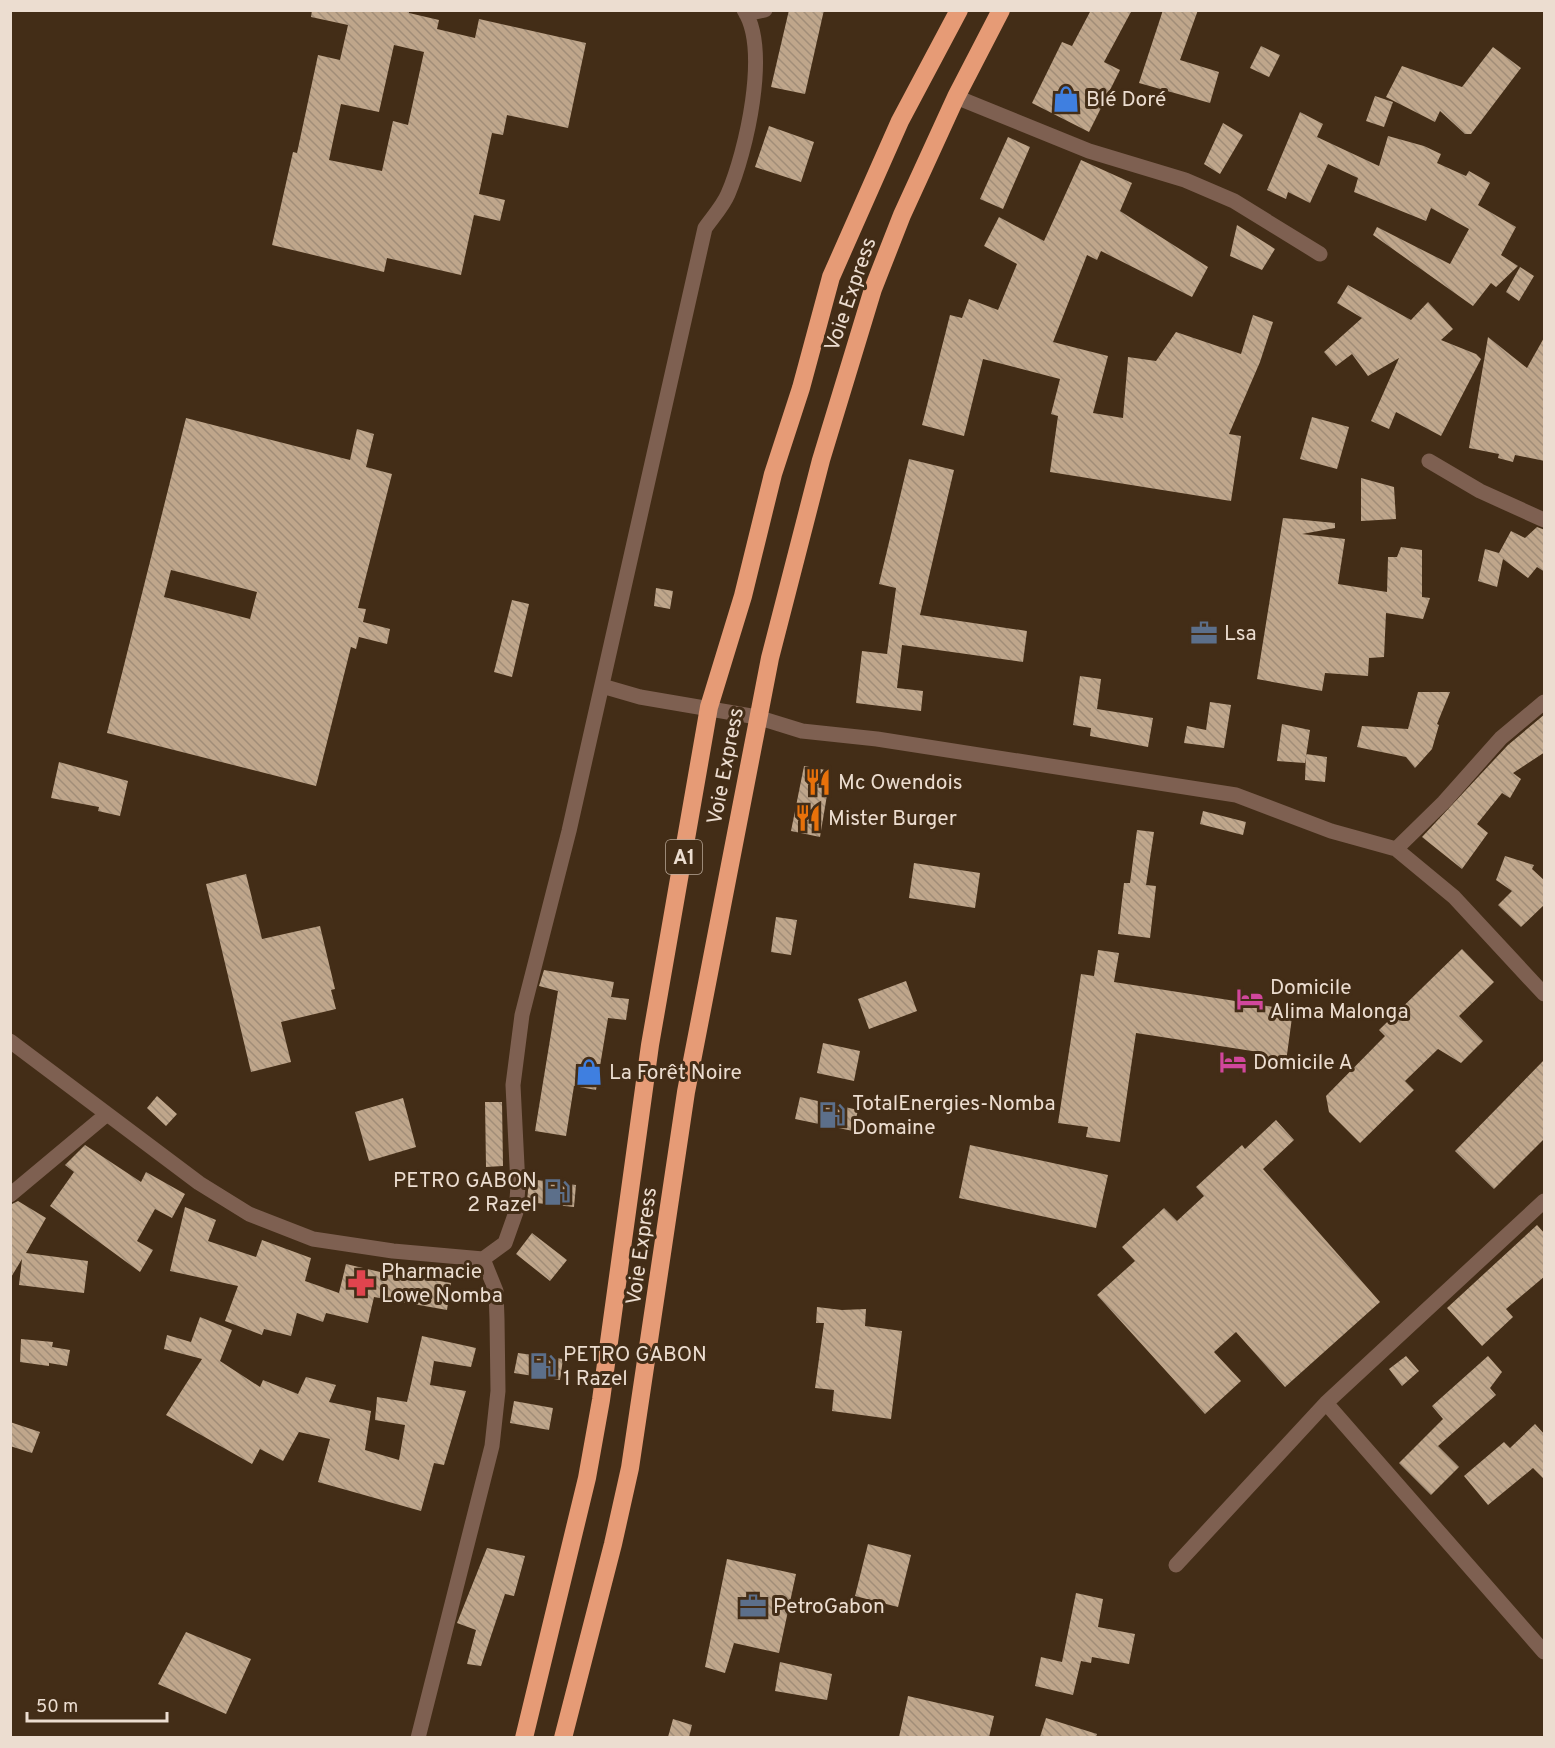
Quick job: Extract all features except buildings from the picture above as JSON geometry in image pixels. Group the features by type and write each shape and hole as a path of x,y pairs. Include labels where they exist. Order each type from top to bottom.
{"highway":[{"name":"A1","path":"524,1737 587,1478 601,1400 650,1045 709,707 743,596 773,474 801,388 831,277 900,121 958,10"},
{"name":"Voie Express","path":"563,1737 630,1468 686,1092 757,717 810,504 852,354 873,289 902,215 956,97 1001,10"}],"street":[{"path":"10,1041 199,1183 249,1214 287,1230 313,1239 354,1246 483,1259 506,1243 516,1212 518,1186 513,1085 522,1015 569,831 705,228 728,195 748,122 755,85 756,51 752,29 745,12 765,10"},
{"path":"956,97 1089,152 1185,180 1234,201 1320,254"},
{"path":"1429,461 1480,491 1545,520"},
{"path":"602,686 640,697 757,717 802,731 889,741 1236,795 1330,831 1396,849 1454,897 1545,994"},
{"path":"1396,849 1444,802 1501,738 1545,702"},
{"path":"10,1195 107,1114"},
{"path":"1176,1565 1326,1403 1545,1201"},
{"path":"418,1737 493,1437 498,1391 496,1291 483,1259"},
{"path":"1326,1403 1545,1652"}],"place":[{"name":"Blé Doré","path":"1066,99"},
{"name":"Lsa","path":"1204,633"},
{"name":"Mc Owendois","path":"818,782"},
{"name":"Mister Burger","path":"808,818"},
{"name":"Domicile Alima Malonga","path":"1250,999"},
{"name":"Domicile A","path":"1233,1062"},
{"name":"La Forêt Noire","path":"589,1072"},
{"name":"TotalEnergies-Nomba Domaine","path":"832,1115"},
{"name":"PETRO GABON 2 Razel","path":"557,1192"},
{"name":"Pharmacie Lowe Nomba","path":"361,1283"},
{"name":"PETRO GABON 1 Razel","path":"543,1366"},
{"name":"PetroGabon","path":"753,1606"}]}
